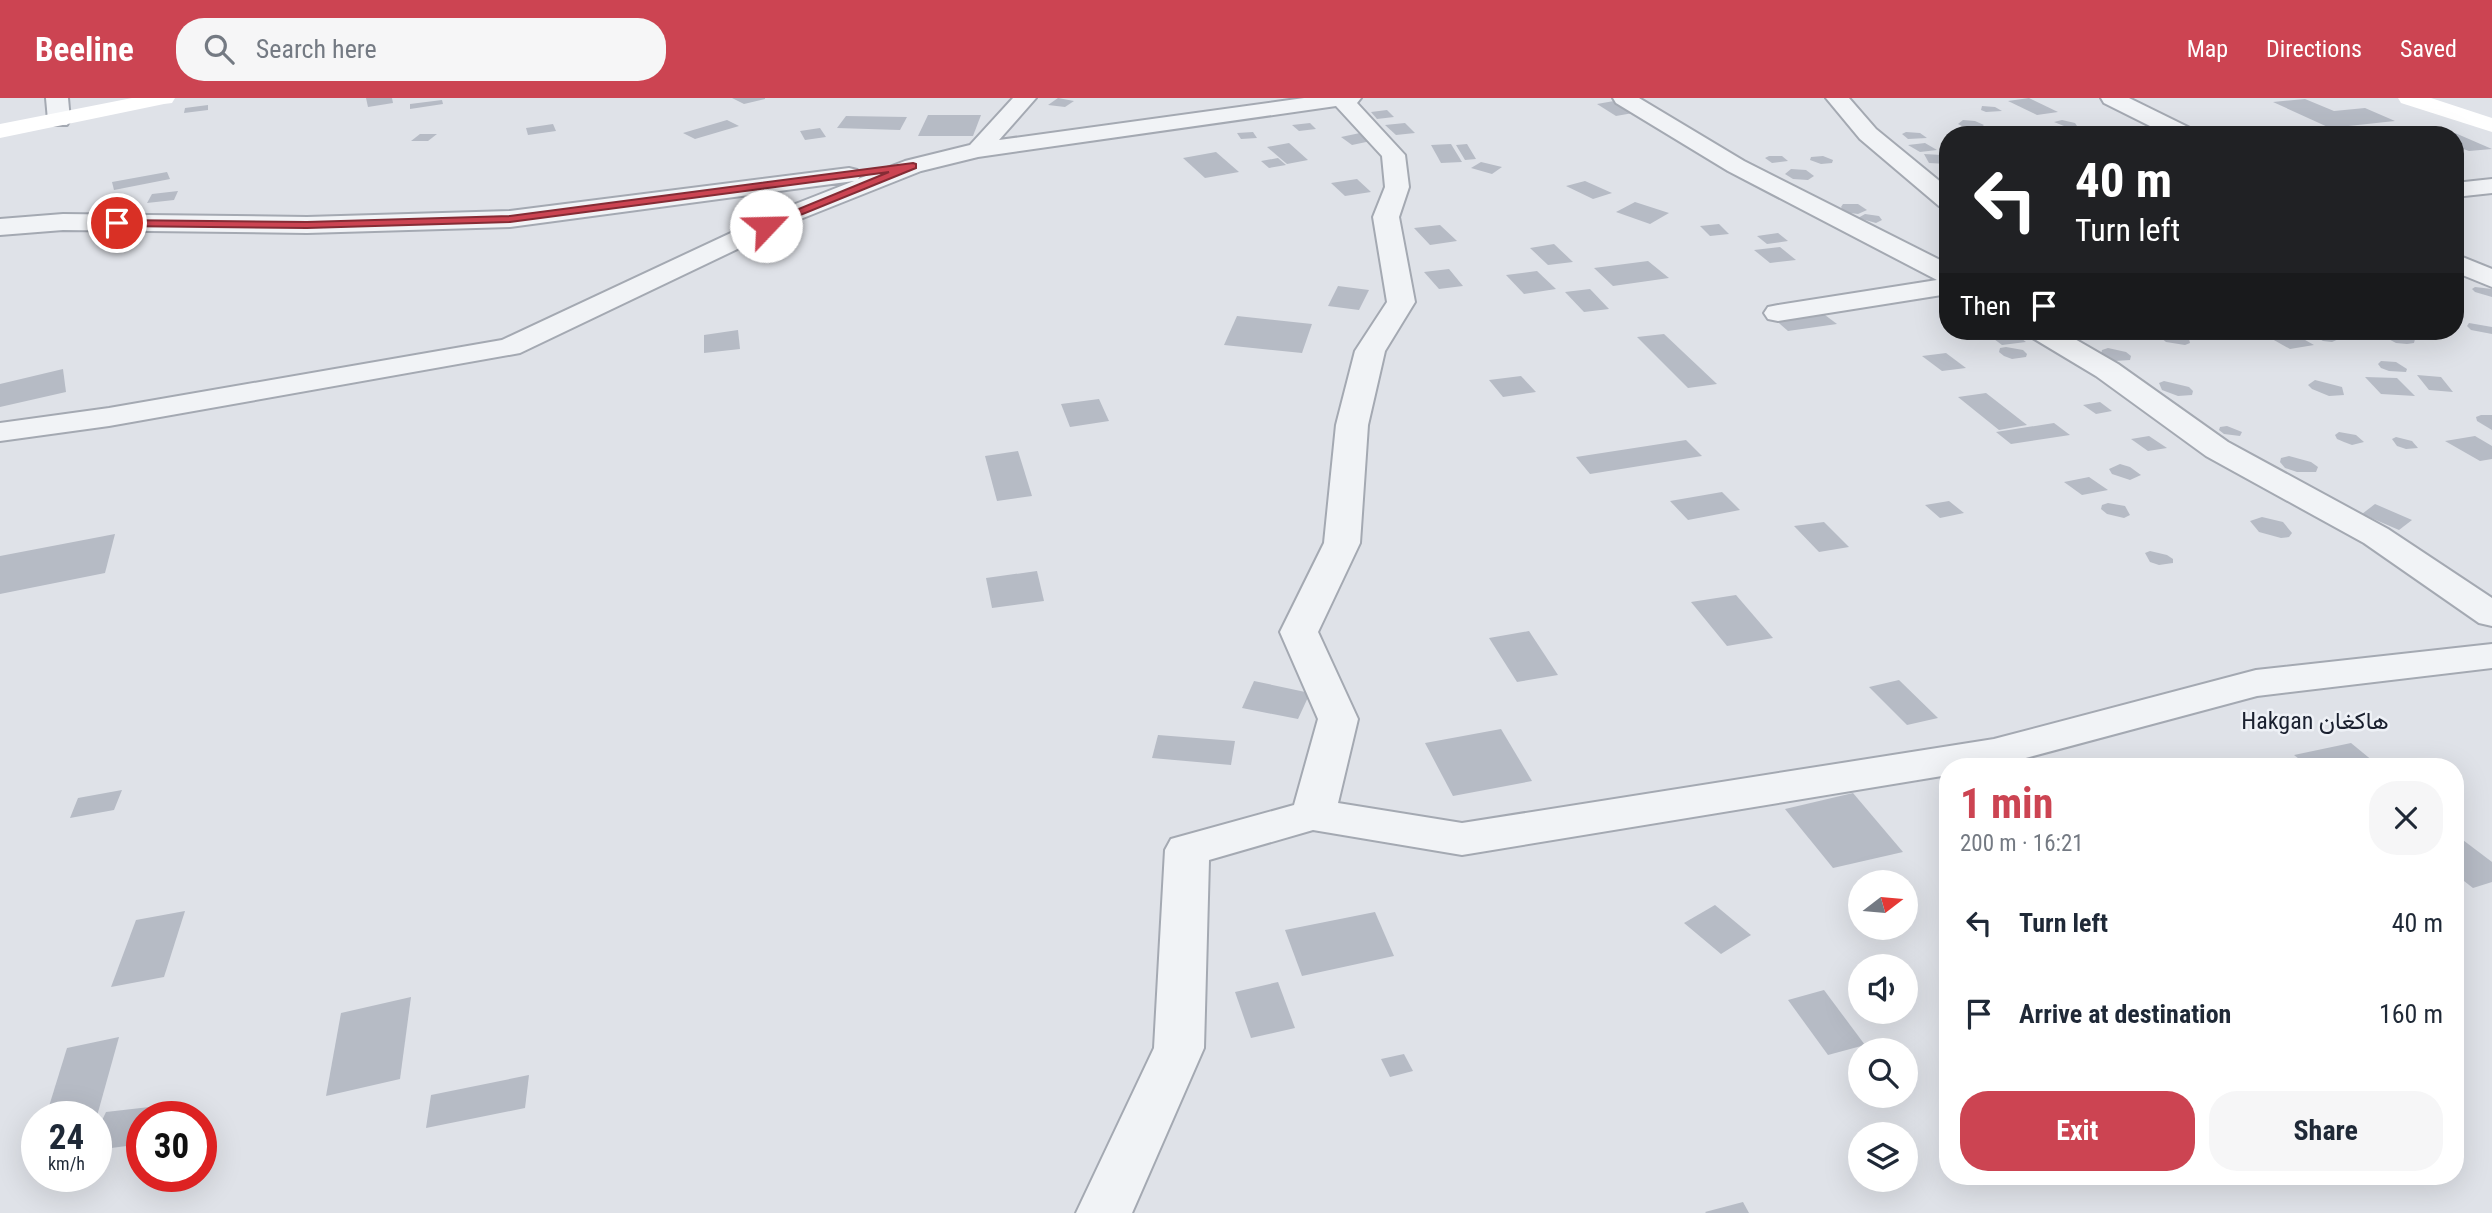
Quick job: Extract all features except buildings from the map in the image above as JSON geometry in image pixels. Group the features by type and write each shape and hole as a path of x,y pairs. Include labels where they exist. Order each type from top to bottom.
{"main road":[{"path":"0,131 58,109 164,98"},
{"path":"2409,98 2492,125"}],"street":[{"path":"978,150 1025,98"},
{"path":"1624,98 1736,166 1939,270"},
{"path":"1837,98 1868,134 1939,193"},
{"path":"2112,98 2168,126"},
{"path":"0,227 63,222 307,225 510,219 913,166 978,150 1345,99 1393,155 1397,187 1386,218 1401,302 1370,351 1352,425 1342,542 1299,632 1338,719 1313,815"},
{"path":"0,432 109,417 510,347 789,215 913,166"},
{"path":"2464,189 2492,186"},
{"path":"2464,266 2492,279"},
{"path":"1778,313 1939,287"},
{"path":"2056,340 2107,370 2217,449 2376,536 2492,615"},
{"path":"2078,340 2107,370"},
{"path":"1963,758 1994,753 2256,683 2492,656"},
{"path":"1104,1213 1180,1048 1187,850 1313,815 1462,839 1939,762"}],"district":[{"name":"Hakgan هاكغان","path":"2315,721"}],"route":[{"path":"117,223 307,225 510,219 686,198 913,166 766,226"}]}
